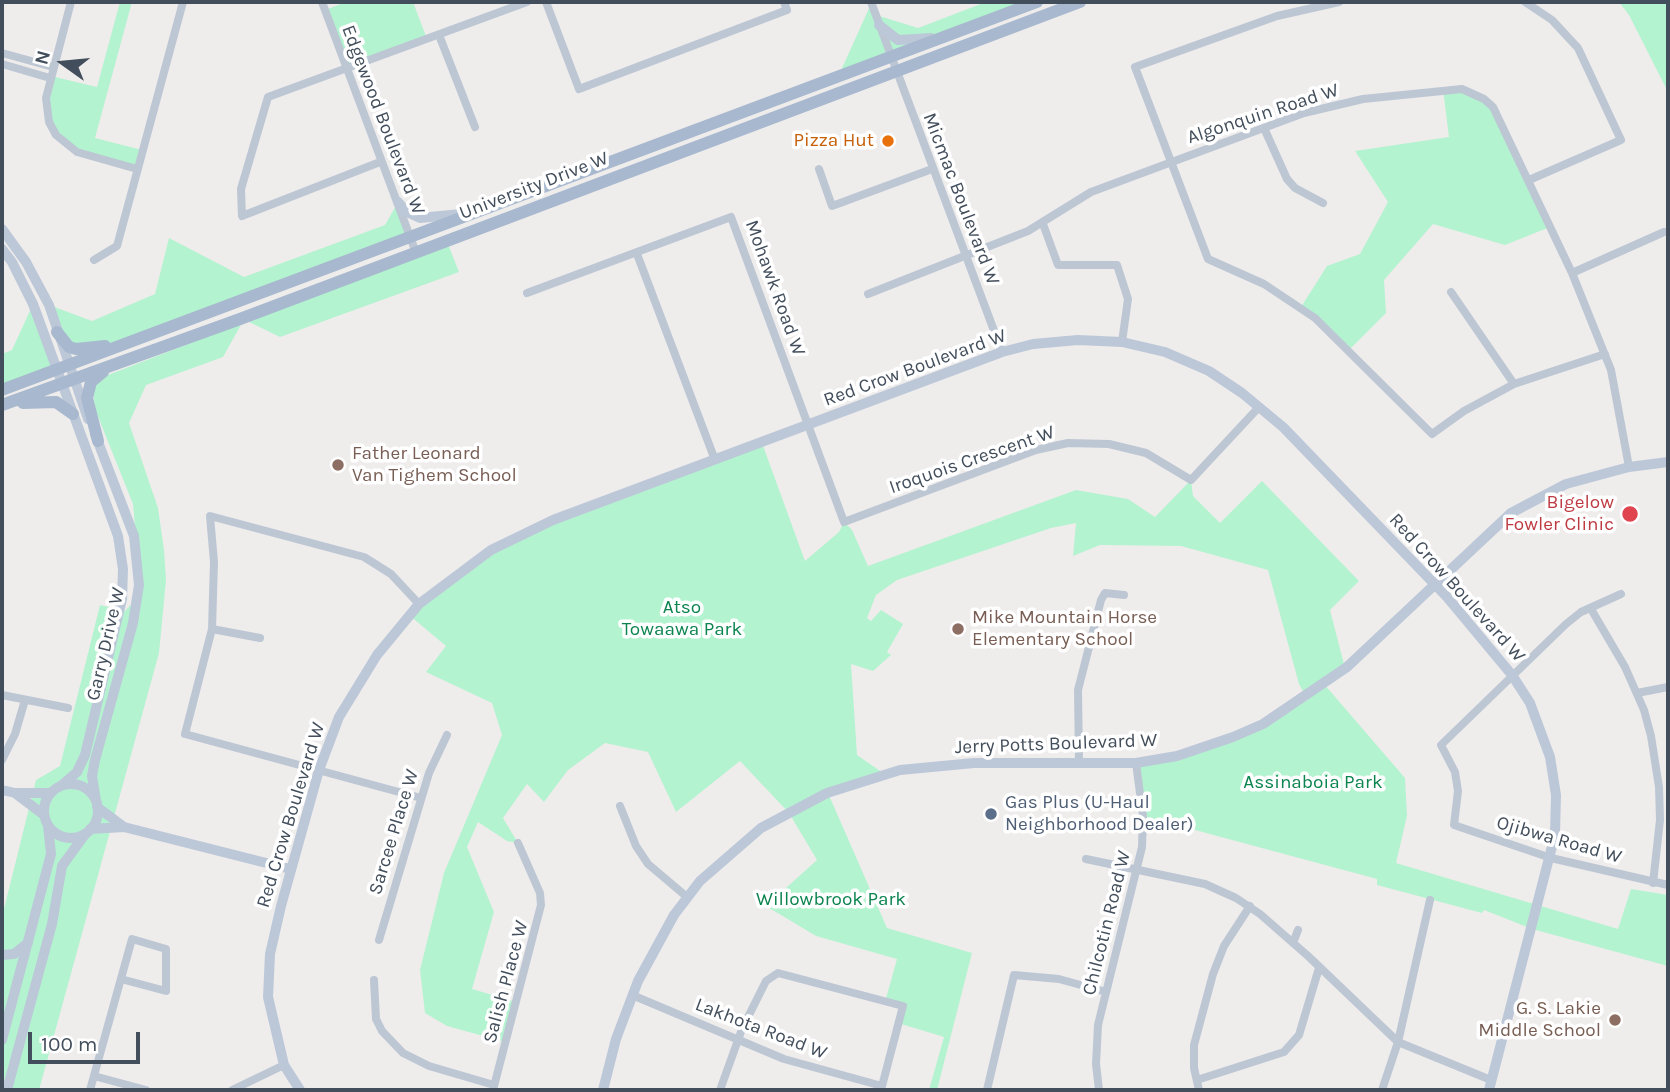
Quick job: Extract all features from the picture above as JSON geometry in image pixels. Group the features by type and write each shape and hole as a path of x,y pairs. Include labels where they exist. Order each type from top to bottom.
{"main road":[{"name":"University Drive W","path":"2,390 1037,2"},
{"name":"University Drive W","path":"2,405 1080,2"},
{"path":"57,332 76,349 130,343"},
{"path":"98,441 89,411 88,388 99,375 115,364"},
{"path":"2,405 49,400 64,405 73,414"}],"street":[{"path":"71,2 50,78 47,110 56,135 65,145 77,152 137,169"},
{"path":"94,260 117,246 183,2"},
{"name":"Edgewood Boulevard W","path":"322,2 415,250"},
{"path":"380,162 242,216 242,188 268,97 527,2"},
{"path":"545,2 579,89 787,10 783,2"},
{"name":"Micmac Boulevard W","path":"871,2 1002,352"},
{"path":"1339,2 1267,19 1135,67 1169,162 1208,258 1264,284 1315,318 1350,349 1432,434 1464,411 1514,384 1605,354"},
{"path":"1525,2 1552,20 1578,48 1620,140 1529,180"},
{"path":"879,25 891,36 904,41 948,36"},
{"path":"439,35 475,127"},
{"path":"2,53 53,67"},
{"path":"2,64 50,78"},
{"name":"Algonquin Road W","path":"868,294 1043,224 1091,192 1264,128 1343,102 1462,89 1474,93 1493,107 1572,273 1605,354 1616,390 1629,467"},
{"path":"1264,128 1287,180 1295,188 1323,203"},
{"path":"819,169 832,206 932,169"},
{"path":"398,202 407,212 420,218 471,213"},
{"name":"Mohawk Road W","path":"527,293 731,217 809,426"},
{"path":"1043,224 1058,265 1117,265 1128,299 1122,342"},
{"path":"2,229 37,281 57,332 67,382"},
{"path":"1572,273 1664,232"},
{"path":"2,249 12,262 63,368"},
{"path":"637,254 715,460"},
{"path":"1451,292 1514,384"},
{"name":"Red Crow Boulevard W","path":"300,1090 284,1065 270,1017 268,975 290,869 318,770 339,717 364,674 419,604 466,566 531,529 1002,352 1055,341 1122,342 1165,352 1209,371 1259,407 1283,427 1436,585 1512,675 1538,719 1550,757 1556,796 1551,858 1490,1085"},
{"name":"Garry Drive W","path":"56,789 77,772 85,755 124,583 118,536 73,414 67,382"},
{"name":"Garry Drive W","path":"67,382 98,441 134,536 139,585 132,623 95,760 92,776 97,804"},
{"name":"Iroquois Crescent W","path":"809,426 844,522 1036,450 1068,443 1108,444 1146,453 1191,480 1259,407"},
{"name":"Jerry Potts Boulevard W","path":"603,1090 616,1039 632,995 658,942 687,897 739,844 761,828 847,785 883,773 932,766 1136,762 1204,748 1263,724 1347,667 1436,585 1466,552 1520,508 1566,484 1629,467 1668,462"},
{"path":"419,604 391,573 364,557 210,516 214,575 212,629 185,734 421,798"},
{"path":"1079,764 1078,690 1101,600 1105,593 1124,595"},
{"name":"Ojibwa Road W","path":"1621,594 1566,624 1441,745 1455,772 1458,791 1454,825 1551,858 1668,885"},
{"path":"1591,609 1614,643 1637,692 1664,787 1653,883"},
{"path":"212,629 260,638"},
{"path":"1637,692 1668,687"},
{"path":"2,695 68,708"},
{"path":"2,760 25,700"},
{"name":"Sarcee Place W","path":"379,940 433,760 447,735"},
{"path":"2,738 11,741"},
{"name":"Chilcotin Road W","path":"1099,1090 1097,1045 1106,992 1139,870 1143,816 1136,762"},
{"path":"2,790 15,793 79,785 89,791 97,804 124,827"},
{"path":"2,1040 51,854 45,803 56,789"},
{"path":"15,793 63,837 75,838 88,831 124,827 290,869"},
{"path":"7,1090 52,924 62,866 96,819 97,804"},
{"path":"620,806 636,846 648,864 687,897"},
{"name":"Salish Place W","path":"494,1088 541,905 540,893 518,843"},
{"path":"1086,859 1205,884 1250,906 1398,1042 1490,1085"},
{"path":"1382,1090 1398,1042 1430,900"},
{"path":"1199,1090 1194,1045 1213,974 1224,946 1250,906"},
{"path":"1293,943 1297,930"},
{"path":"90,1090 132,939 166,949 166,991 121,979"},
{"path":"2,957 14,954 28,943"},
{"path":"2,957 11,965 18,979"},
{"path":"1197,1080 1284,1052 1299,1035 1319,968"},
{"path":"720,1090 737,1040 766,981 778,973 903,1006 881,1088"},
{"path":"987,1090 1014,975 1059,979 1106,992"},
{"path":"374,980 376,1019 382,1031 403,1053 429,1066 494,1088"},
{"name":"Lakhota Road W","path":"632,995 794,1062 881,1088"},
{"path":"232,1090 284,1065"},
{"path":"94,1076 146,1090"}],"green space":[{"path":"120,2 132,2 95,138 142,150 137,169 65,145 46,110 51,76 97,87"},
{"path":"346,2 413,2 427,39 346,69 325,10"},
{"path":"986,2 1037,2 838,77 871,4 876,15 918,28"},
{"path":"1619,2 1668,2 1668,92 1629,15"},
{"path":"1443,89 1462,89 1493,107 1550,227 1505,245 1433,224 1384,280 1386,313 1350,349 1301,307 1327,266 1360,254 1388,202 1355,151 1449,137"},
{"path":"398,202 410,236 130,343 69,347 49,305 92,321 155,294 169,238 244,277 385,225"},
{"path":"446,239 459,272 280,337 247,321"},
{"path":"33,304 58,369 2,390 2,354 12,350"},
{"path":"242,323 223,357 146,385 129,423 158,508 164,550 166,580 159,653 39,1090 2,1090 2,917 36,780 60,766 100,605 125,611 136,599 139,571 133,504 95,409 93,389 103,377"},
{"path":"762,443 805,561 839,532 844,522 852,530 868,566 1076,490 1128,499 1155,517 1191,480 1193,496 1220,523 1262,481 1359,581 1330,610 1346,672 1324,684 1405,778 1407,816 1396,863 1618,929 1631,889 1668,895 1668,966 1532,929 1484,910 1482,913 1377,885 1377,879 1143,816 1136,763 1177,756 1308,700 1299,684 1268,570 1181,546 1100,545 1073,556 1076,523 1051,528 897,580 876,595 867,618 871,621 881,610 903,624 887,652 891,655 873,671 851,664 857,755 883,773 828,793 887,928 972,953 937,1090 929,1090 944,1037 898,1023 903,1006 885,1002 897,959 816,936 766,906 817,860 789,813 740,761 676,812 648,752 605,743 568,770 544,802 527,784 503,818 518,843 507,841 478,822 467,847 494,912 472,989 516,1002 505,1042 447,1026 425,1013 420,970 444,873 502,735 492,703 426,672 446,646 409,615 513,538"}],"place":[{"name":"Pizza Hut","path":"888,141"},
{"name":"Father Leonard Van Tighem School","path":"338,465"},
{"name":"Bigelow Fowler Clinic","path":"1630,514"},
{"name":"Mike Mountain Horse Elementary School","path":"958,629"},
{"name":"Gas Plus (U-Haul Neighborhood Dealer)","path":"991,814"},
{"name":"G. S. Lakie Middle School","path":"1615,1020"}],"park label":[{"name":"Atso Towaawa Park","path":"682,619"},
{"name":"Assinaboia Park","path":"1313,783"},
{"name":"Willowbrook Park","path":"831,900"}]}
